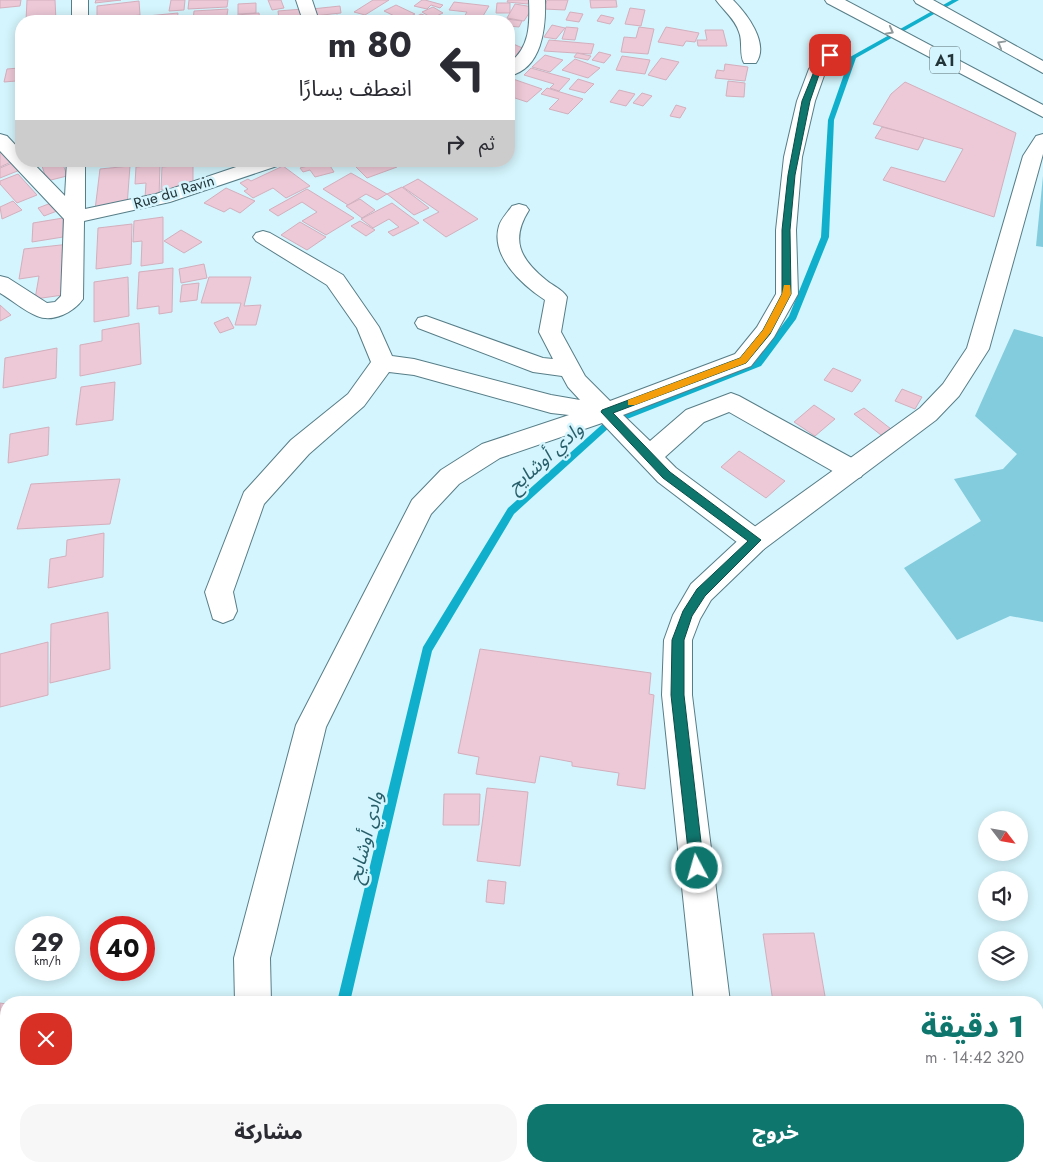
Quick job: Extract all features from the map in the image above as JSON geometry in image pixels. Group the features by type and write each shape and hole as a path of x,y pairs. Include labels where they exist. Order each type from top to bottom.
{"main road":[{"path":"80,0 80,15"},
{"path":"304,0 309,15"},
{"path":"515,68 521,64 535,44 537,0"},
{"path":"724,0 742,18 752,42 750,59"},
{"name":"A1","path":"922,0 1043,68"},
{"name":"A1","path":"840,4 1043,112"},
{"path":"253,996 252,958 310,725 421,507 450,477 491,451 606,412 743,360 766,332 787,294 786,230 792,166 806,101 818,69 842,42"},
{"path":"0,140 15,156"},
{"path":"711,996 678,695 678,640 687,614 701,592 724,568 756,540 928,414 951,390 978,349 1032,156 1043,140"},
{"path":"26,167 74,217"},
{"path":"0,283 44,311 61,308 72,299 76,167"},
{"name":"Rue du Ravin","path":"74,217 111,211 163,198 255,167"},
{"path":"519,210 509,227 510,251 526,274 540,287 556,297 550,332 576,381 667,475 756,540"},
{"path":"263,237 335,280 368,327 383,363"},
{"path":"426,323 541,366 569,369"},
{"path":"383,363 432,371 551,404 606,412"},
{"path":"223,611 218,592 253,499 300,447 356,400 383,363"},
{"path":"649,456 695,416 731,402 852,470"}],"shaded area":[{"path":"1043,176 1043,247 1036,246"},
{"path":"1014,329 1043,337 1043,622 1010,616 957,640 904,568 981,521 954,479 1003,469 1017,454 975,416"}],"building":[{"path":"0,0 21,0 20,6 0,8"},
{"path":"27,0 55,0 56,15 26,15"},
{"path":"96,0 121,0 95,3"},
{"path":"171,0 185,0 184,10 169,11"},
{"path":"189,0 228,0 227,7 188,9"},
{"path":"268,0 281,0 284,8 272,10"},
{"path":"373,0 389,0 365,15 354,12"},
{"path":"422,0 443,5 440,8 431,5 427,9 414,6"},
{"path":"508,0 529,0 528,4 507,2"},
{"path":"547,0 568,0 565,10 544,9"},
{"path":"590,0 616,0 617,7 591,8"},
{"path":"139,1 140,15 97,15 97,6"},
{"path":"454,2 489,6 484,15 465,15 467,12 449,10"},
{"path":"256,3 256,13 238,14 238,4"},
{"path":"497,3 510,3 510,13 496,13"},
{"path":"515,4 533,7 524,21 515,19 515,15 509,15"},
{"path":"396,5 415,14 392,15 384,11"},
{"path":"340,6 341,13 313,15 312,9"},
{"path":"433,7 443,13 427,15 422,12"},
{"path":"630,8 645,10 641,26 625,24"},
{"path":"228,9 227,15 194,15 194,11"},
{"path":"303,9 304,15 278,15 278,11"},
{"path":"570,12 583,14 579,22 566,20"},
{"path":"178,13 178,15 158,15"},
{"path":"259,13 259,15 237,15"},
{"path":"601,15 614,18 610,24 597,21"},
{"path":"515,20 522,21 519,27 515,27"},
{"path":"552,25 565,28 556,39 544,37"},
{"path":"566,27 578,28 575,40 562,39"},
{"path":"639,27 654,29 648,54 621,52 624,37 636,38"},
{"path":"666,27 699,33 695,42 686,41 683,46 658,42"},
{"path":"705,30 723,30 727,46 698,46 697,40 707,40"},
{"path":"549,40 594,44 591,54 544,51"},
{"path":"515,45 529,51 515,59"},
{"path":"599,52 611,55 604,63 592,60"},
{"path":"577,53 591,56 588,60 574,57"},
{"path":"545,55 563,60 550,72 532,67"},
{"path":"622,56 650,60 645,74 616,70"},
{"path":"661,58 679,62 666,80 648,75"},
{"path":"575,59 600,68 588,78 562,70"},
{"path":"725,64 748,67 745,81 715,78 717,70 724,71"},
{"path":"15,68 15,81 4,82 7,69"},
{"path":"531,68 570,79 559,91 550,88 554,84 524,75"},
{"path":"578,79 594,84 585,93 569,89"},
{"path":"515,80 542,89 527,102 515,98"},
{"path":"728,81 745,83 744,97 726,96"},
{"path":"905,82 1016,133 994,217 883,180 891,167 945,182 963,149 873,124 891,94"},
{"path":"547,88 583,99 568,114 549,109 559,99 541,94"},
{"path":"619,90 635,94 626,106 610,102"},
{"path":"642,93 652,96 643,106 633,103"},
{"path":"676,105 686,108 680,118 670,116"},
{"path":"882,127 924,138 918,150 875,138"},
{"path":"0,152 11,162 0,167"},
{"path":"12,163 20,170 0,178 0,168"},
{"path":"42,167 64,167 67,176 47,181"},
{"path":"130,167 127,206 95,210 100,169"},
{"path":"136,167 160,167 159,197 145,198 146,183 135,184"},
{"path":"162,167 193,167 193,186 161,190"},
{"path":"284,167 310,186 286,198 273,188 253,198 244,191 248,189 240,183 248,179 251,181"},
{"path":"331,167 334,172 315,177 310,170 303,172 300,168"},
{"path":"356,167 397,167 367,178"},
{"path":"351,173 387,194 377,200 366,194 348,205 323,189"},
{"path":"18,174 37,195 17,203 0,184 0,181"},
{"path":"418,179 478,219 446,237 423,220 439,212 403,187"},
{"path":"402,187 429,208 414,215 387,194"},
{"path":"226,188 255,201 240,213 230,208 224,212 204,203"},
{"path":"307,189 354,218 326,235 302,221 317,212 302,202 278,216 269,210"},
{"path":"360,199 375,210 362,218 346,206"},
{"path":"13,201 22,210 2,219 0,207"},
{"path":"51,203 57,211 44,216 38,208"},
{"path":"392,203 419,223 393,236 388,232 399,227 389,219 373,228 361,219"},
{"path":"163,217 163,263 141,266 142,241 133,242 134,221"},
{"path":"63,218 63,237 32,242 33,223"},
{"path":"360,221 375,230 366,236 351,226"},
{"path":"300,222 326,237 307,250 281,235"},
{"path":"132,224 131,264 96,269 98,228"},
{"path":"181,230 202,242 184,253 164,241"},
{"path":"70,244 63,295 35,299 39,276 19,279 24,249"},
{"path":"204,264 207,278 181,283 179,269"},
{"path":"173,268 172,312 159,314 159,306 137,309 139,272"},
{"path":"128,277 129,316 94,322 94,282"},
{"path":"209,277 251,277 244,306 261,305 256,325 235,325 241,303 201,303"},
{"path":"199,283 197,300 180,302 182,285"},
{"path":"0,305 11,315 0,321"},
{"path":"228,317 234,328 220,333 214,323"},
{"path":"139,323 141,364 80,376 80,345 102,341 102,330"},
{"path":"57,348 56,378 3,388 5,358"},
{"path":"833,368 861,380 852,392 824,380"},
{"path":"115,382 113,420 76,425 81,387"},
{"path":"902,389 922,397 915,409 895,401"},
{"path":"814,405 835,419 815,436 794,422"},
{"path":"864,408 891,429 881,435 854,414"},
{"path":"49,427 48,455 8,463 10,434"},
{"path":"739,451 785,481 766,498 721,467"},
{"path":"120,479 110,524 17,529 31,484"},
{"path":"104,533 103,577 48,588 50,559 66,556 67,540"},
{"path":"108,612 110,669 50,683 51,624"},
{"path":"48,642 48,695 0,707 0,654"},
{"path":"480,649 651,673 649,694 654,695 645,789 617,785 619,773 572,766 572,762 540,756 535,783 476,774 479,757 458,753"},
{"path":"487,788 528,792 520,866 477,861"},
{"path":"444,794 480,794 479,825 443,825"},
{"path":"488,880 506,882 504,904 486,902"},
{"path":"814,933 825,996 772,996 763,934"}],"waterway":[{"name":"وادي أوشايح","path":"344,996 427,650 511,511 609,423 758,364 793,317 825,237 831,120 853,57 956,0"}],"slow traffic":[{"path":"632,402 743,360 766,332 787,294 787,287"}],"route":[{"path":"697,868 678,695 678,640 687,614 701,592 724,568 756,540 667,475 606,412 743,360 766,332 787,294 786,230 793,157 806,101 818,69 830,55"}]}
